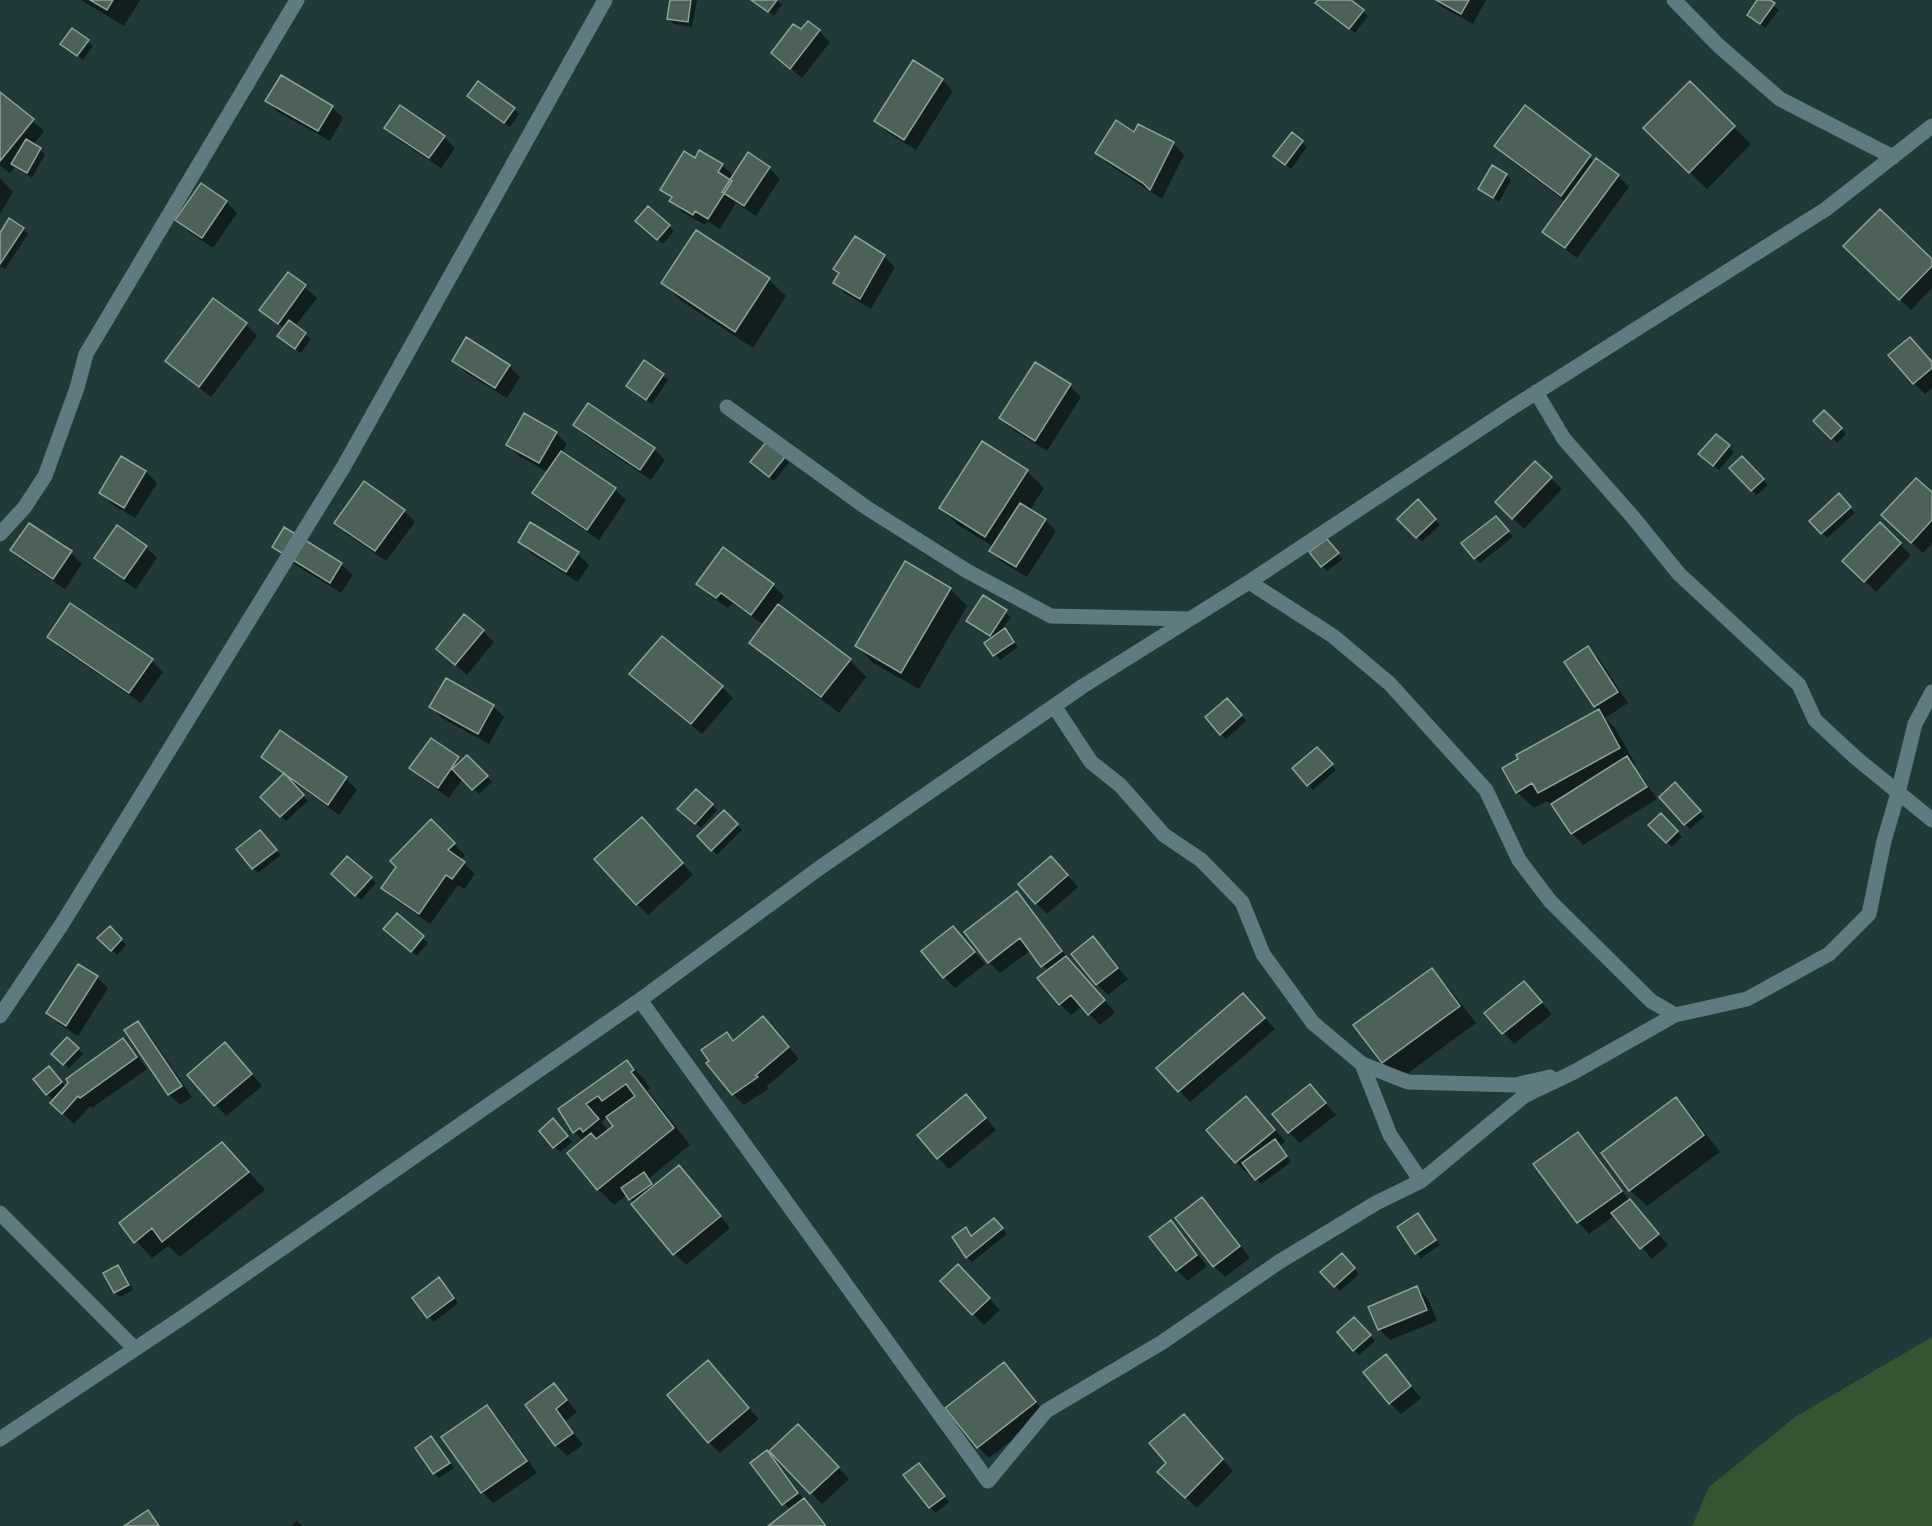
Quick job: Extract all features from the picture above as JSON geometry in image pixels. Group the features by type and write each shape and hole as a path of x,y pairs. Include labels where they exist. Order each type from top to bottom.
{"street":[{"path":"0,534 24,508 45,476 77,388 86,354 297,0"},
{"path":"0,1016 62,924 344,466 605,0"},
{"path":"1674,0 1719,46 1780,99 1893,157"},
{"path":"0,1439 135,1349 640,1000 818,869 1083,686 1250,582 1536,392 1826,209 1932,126"},
{"path":"1536,392 1564,439 1632,516 1679,574 1799,685 1815,720 1856,758 1932,820"},
{"path":"727,407 867,508 967,571 1051,616 1190,620"},
{"path":"1250,582 1333,636 1390,684 1486,790 1519,860 1550,901 1651,1001 1675,1015"},
{"path":"640,1000 988,1481 1046,1411 1161,1342 1279,1262 1376,1203 1421,1181 1524,1096 1575,1072 1675,1015 1747,999 1829,954 1869,914 1884,842 1915,724 1932,692"},
{"path":"1054,706 1090,762 1120,786 1164,836 1201,860 1242,902 1263,954 1313,1023 1362,1064 1408,1082 1476,1085 1515,1085 1575,1072"},
{"path":"1362,1064 1390,1135 1421,1181"},
{"path":"0,1213 135,1349"}],"green space":[{"path":"1932,1337 1932,1526 1692,1526 1709,1487 1795,1417"}],"building":[{"path":"90,0 113,0 107,10"},
{"path":"670,0 691,0 688,22 667,19"},
{"path":"751,0 777,0 768,12"},
{"path":"1318,0 1351,0 1364,10 1349,29 1315,3"},
{"path":"1436,0 1469,0 1461,14"},
{"path":"1757,0 1770,0 1775,3 1760,24 1747,15"},
{"path":"808,21 820,30 790,69 771,53 793,24 801,29"},
{"path":"72,28 89,40 77,56 60,44"},
{"path":"913,60 943,79 904,140 874,121"},
{"path":"281,75 333,106 318,131 265,101"},
{"path":"478,81 515,108 504,123 467,96"},
{"path":"1690,81 1735,126 1689,173 1643,128"},
{"path":"0,92 34,119 0,161"},
{"path":"400,105 445,136 429,158 384,128"},
{"path":"1525,105 1591,155 1561,196 1494,146"},
{"path":"1116,120 1134,132 1138,124 1174,142 1150,190 1143,183 1095,153"},
{"path":"1292,132 1303,141 1285,165 1273,156"},
{"path":"26,139 41,148 27,173 11,164"},
{"path":"699,150 723,164 718,172 732,181 708,219 695,211 693,215 669,201 672,197 660,190 684,151 695,158"},
{"path":"748,152 770,167 744,206 722,192"},
{"path":"1596,158 1619,175 1565,248 1542,232"},
{"path":"1492,165 1507,174 1493,198 1478,189"},
{"path":"201,183 227,201 202,238 175,220"},
{"path":"648,206 670,225 657,240 635,221"},
{"path":"1880,209 1932,259 1932,266 1899,300 1843,246"},
{"path":"9,218 24,228 0,264 0,233"},
{"path":"696,230 770,278 735,332 661,283"},
{"path":"855,236 885,255 860,299 833,283 839,273 833,269"},
{"path":"288,272 306,285 278,324 259,310"},
{"path":"213,298 247,323 199,387 165,361"},
{"path":"289,320 306,333 295,349 277,336"},
{"path":"466,337 510,365 495,388 452,361"},
{"path":"1910,337 1932,362 1932,368 1913,384 1888,355"},
{"path":"644,360 664,374 646,400 626,386"},
{"path":"1035,362 1071,384 1035,441 999,418"},
{"path":"588,403 655,448 640,470 573,425"},
{"path":"1824,410 1842,428 1831,439 1813,421"},
{"path":"524,413 557,432 539,463 506,445"},
{"path":"1716,434 1730,445 1713,466 1698,454"},
{"path":"767,441 785,457 769,477 750,462"},
{"path":"982,441 1028,470 985,537 939,508"},
{"path":"561,451 616,488 587,530 532,493"},
{"path":"121,456 146,471 124,508 99,493"},
{"path":"1742,456 1764,479 1751,491 1729,468"},
{"path":"1535,461 1552,477 1512,519 1495,502"},
{"path":"1916,478 1932,492 1932,520 1911,543 1881,515"},
{"path":"364,481 405,510 375,551 334,523"},
{"path":"1839,493 1851,507 1821,534 1809,521"},
{"path":"1418,499 1436,519 1416,538 1397,519"},
{"path":"1020,503 1046,519 1016,567 989,551"},
{"path":"1496,516 1509,531 1474,559 1461,543"},
{"path":"530,522 579,552 566,572 518,542"},
{"path":"1880,522 1901,543 1864,582 1842,561"},
{"path":"29,523 72,551 53,579 10,550"},
{"path":"117,525 147,546 124,579 94,558"},
{"path":"284,527 342,563 330,583 272,547"},
{"path":"1327,539 1339,553 1321,567 1309,552"},
{"path":"723,547 774,584 751,615 721,593 716,598 696,584"},
{"path":"905,561 951,588 901,673 855,646"},
{"path":"983,595 1007,610 990,636 966,621"},
{"path":"70,603 153,659 129,693 47,637"},
{"path":"778,604 851,659 821,697 749,643"},
{"path":"464,614 484,630 455,665 436,649"},
{"path":"1005,628 1014,642 993,656 984,643"},
{"path":"662,636 723,686 691,724 629,674"},
{"path":"1588,646 1618,692 1594,707 1564,662"},
{"path":"446,678 494,705 478,734 429,707"},
{"path":"1227,698 1242,715 1220,735 1205,717"},
{"path":"1599,709 1620,748 1538,793 1532,783 1516,793 1502,768 1518,759 1516,755"},
{"path":"280,730 347,777 328,805 261,757"},
{"path":"431,738 459,757 438,788 409,768"},
{"path":"1317,747 1333,764 1307,786 1292,768"},
{"path":"467,755 488,776 472,790 452,769"},
{"path":"1627,756 1647,787 1571,834 1551,804"},
{"path":"284,773 304,795 280,817 260,797"},
{"path":"1675,782 1701,811 1684,825 1659,797"},
{"path":"696,789 713,804 695,824 677,809"},
{"path":"724,810 738,824 711,851 697,836"},
{"path":"1661,813 1678,831 1666,843 1648,825"},
{"path":"642,817 683,863 636,905 594,859"},
{"path":"431,819 455,843 448,850 465,862 452,879 446,875 419,914 381,888 396,867 390,861"},
{"path":"260,830 277,850 252,869 236,849"},
{"path":"347,856 372,877 355,896 331,874"},
{"path":"1051,856 1068,875 1035,904 1018,884"},
{"path":"1017,891 1062,951 1041,967 1020,938 988,963 964,932"},
{"path":"397,913 424,936 411,952 383,929"},
{"path":"110,926 122,939 111,951 97,938"},
{"path":"953,926 975,952 943,978 921,951"},
{"path":"1093,936 1118,968 1096,985 1071,954"},
{"path":"1066,956 1105,1000 1088,1015 1071,995 1059,1005 1037,978"},
{"path":"78,964 98,976 66,1026 46,1013"},
{"path":"1432,968 1460,1006 1382,1063 1353,1025"},
{"path":"1524,981 1542,1002 1502,1034 1484,1013"},
{"path":"1243,993 1265,1018 1178,1092 1156,1068"},
{"path":"763,1016 789,1047 756,1075 758,1077 732,1095 706,1063 709,1061 701,1050 727,1032 733,1041"},
{"path":"138,1021 182,1086 168,1095 124,1030"},
{"path":"67,1037 79,1048 63,1065 51,1054"},
{"path":"123,1038 137,1057 80,1098 78,1096 62,1114 50,1103 68,1083 66,1079"},
{"path":"225,1042 252,1074 214,1106 187,1075"},
{"path":"627,1060 634,1070 631,1072 674,1128 597,1190 567,1153 591,1133 596,1139 613,1126 606,1117 635,1096 626,1084 602,1101 598,1096 586,1104 599,1119 583,1132 580,1128 573,1133 558,1109"},
{"path":"49,1066 62,1082 46,1095 33,1079"},
{"path":"1310,1084 1326,1103 1288,1133 1272,1114"},
{"path":"966,1094 986,1118 937,1159 917,1135"},
{"path":"1246,1096 1275,1130 1235,1163 1206,1130"},
{"path":"1676,1097 1704,1135 1629,1191 1601,1153"},
{"path":"553,1118 568,1136 553,1148 539,1131"},
{"path":"1578,1132 1622,1191 1577,1223 1533,1164"},
{"path":"1275,1139 1287,1156 1255,1180 1242,1163"},
{"path":"222,1142 249,1172 162,1242 152,1228 134,1243 119,1223"},
{"path":"679,1165 721,1216 673,1255 631,1204"},
{"path":"644,1172 652,1184 629,1200 621,1188"},
{"path":"1202,1197 1240,1246 1213,1267 1175,1218"},
{"path":"1630,1199 1659,1234 1640,1249 1611,1213"},
{"path":"1418,1213 1436,1240 1415,1254 1397,1227"},
{"path":"994,1218 1003,1228 966,1258 952,1237 966,1227 971,1236"},
{"path":"1171,1220 1197,1255 1176,1271 1149,1237"},
{"path":"1342,1253 1355,1268 1334,1287 1320,1272"},
{"path":"958,1264 990,1298 972,1315 940,1281"},
{"path":"118,1265 129,1285 114,1293 103,1273"},
{"path":"439,1277 454,1298 427,1318 412,1298"},
{"path":"1417,1286 1427,1310 1378,1330 1368,1307"},
{"path":"1354,1317 1371,1335 1353,1351 1337,1332"},
{"path":"1386,1354 1411,1386 1389,1404 1363,1372"},
{"path":"708,1360 749,1408 708,1443 667,1395"},
{"path":"1004,1362 1036,1402 977,1448 945,1408"},
{"path":"554,1383 567,1400 556,1409 573,1433 555,1446 525,1405"},
{"path":"487,1405 527,1461 481,1493 441,1437"},
{"path":"1184,1414 1223,1459 1185,1498 1157,1472 1166,1463 1149,1443"},
{"path":"798,1424 839,1467 810,1494 769,1451"},
{"path":"431,1436 450,1463 433,1474 415,1448"},
{"path":"767,1450 798,1493 782,1505 750,1463"},
{"path":"919,1463 945,1496 929,1508 903,1475"},
{"path":"804,1498 826,1526 768,1526"},
{"path":"148,1510 159,1526 124,1526"}]}
